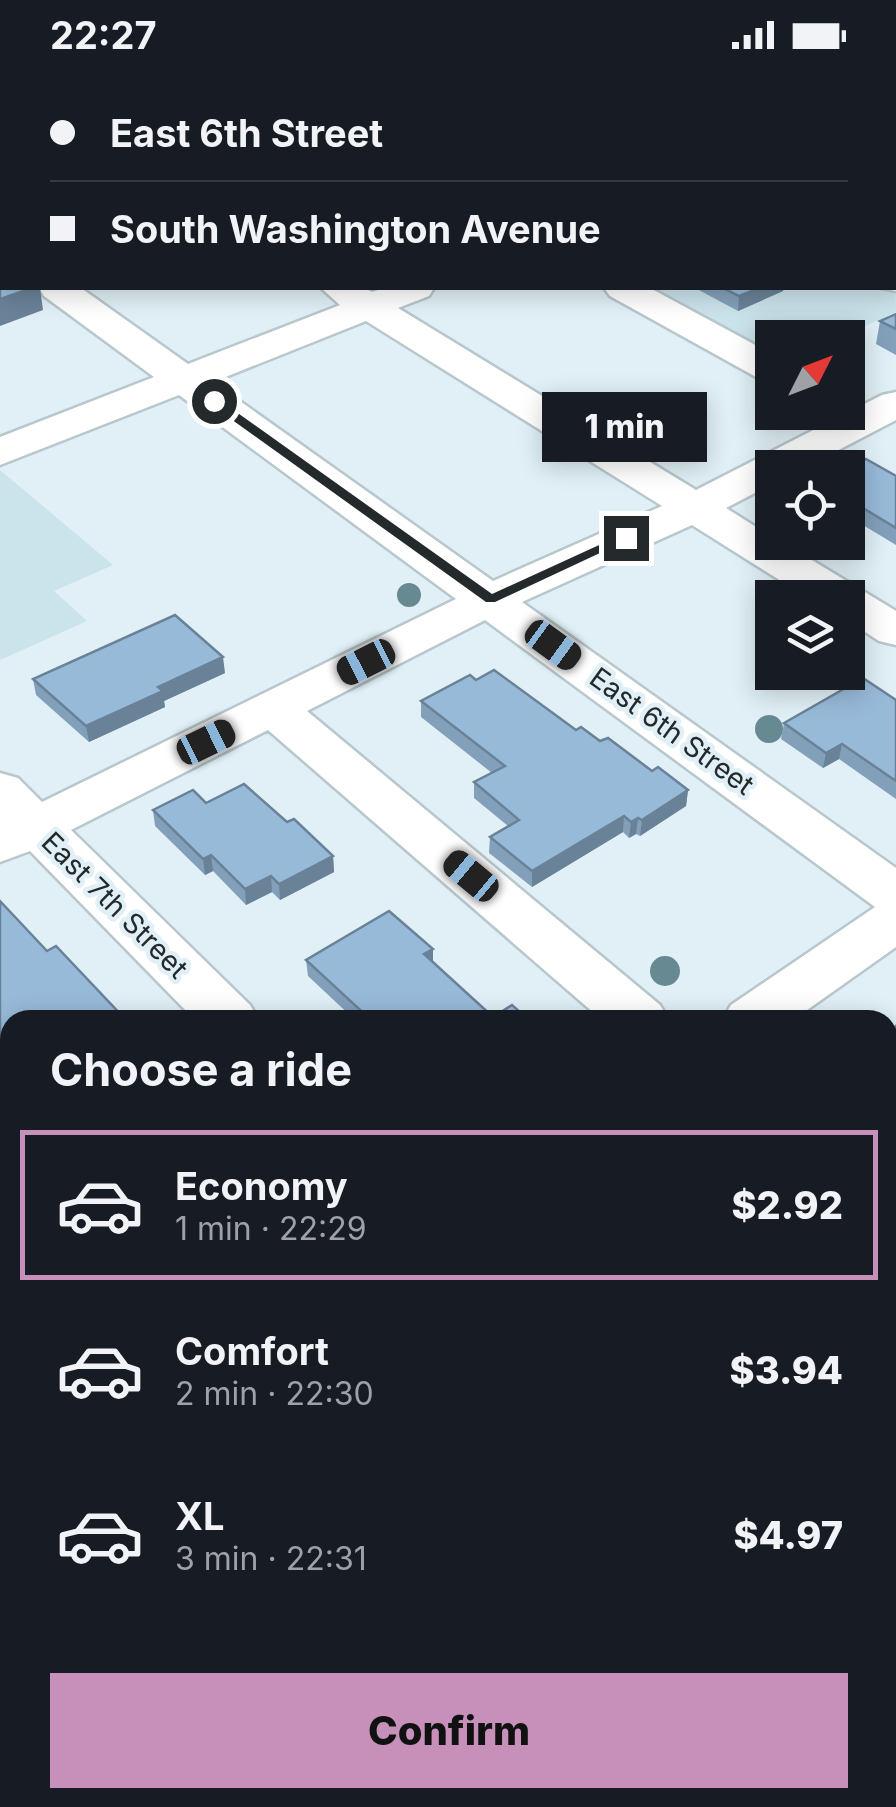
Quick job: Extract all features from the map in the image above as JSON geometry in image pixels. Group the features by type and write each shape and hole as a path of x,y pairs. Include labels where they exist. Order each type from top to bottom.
{"street":[{"name":"East 6th Street","path":"61,290 896,895"},
{"path":"0,452 184,379 354,297 402,290"},
{"path":"626,290 755,361"},
{"path":"354,297 811,580"},
{"path":"12,820 273,708 490,599 693,508 876,418"},
{"path":"865,612 896,631"},
{"path":"273,708 628,1010"},
{"name":"East 7th Street","path":"12,820 219,1010"},
{"path":"766,1010 896,920"}],"shaded area":[{"path":"656,290 895,290 896,312 865,326 865,320 755,320 755,343"},
{"path":"0,470 113,565 54,591 87,621 0,660"}],"building":[{"path":"0,290 26,290 0,299"},
{"path":"727,290 755,290 739,296"},
{"path":"896,314 896,329 880,321"},
{"path":"865,460 896,476 896,528 865,509"},
{"path":"175,615 223,657 158,687 163,691 86,726 33,679"},
{"path":"494,670 576,730 581,727 600,741 608,738 652,771 658,767 688,790 642,820 631,822 624,816 532,871 490,837 519,820 474,782 505,766 421,701 470,675 476,680"},
{"path":"865,679 896,700 896,781 842,744 826,753 784,723 842,690 865,690"},
{"path":"244,784 287,822 294,819 333,856 279,884 271,876 245,889 211,855 203,859 153,810 193,790 206,803"},
{"path":"0,901 47,951 56,946 117,1010 0,1010"},
{"path":"389,911 433,949 424,954 485,1010 360,1010 306,960"}],"route":[{"path":"214,401 490,599 626,538"}]}
